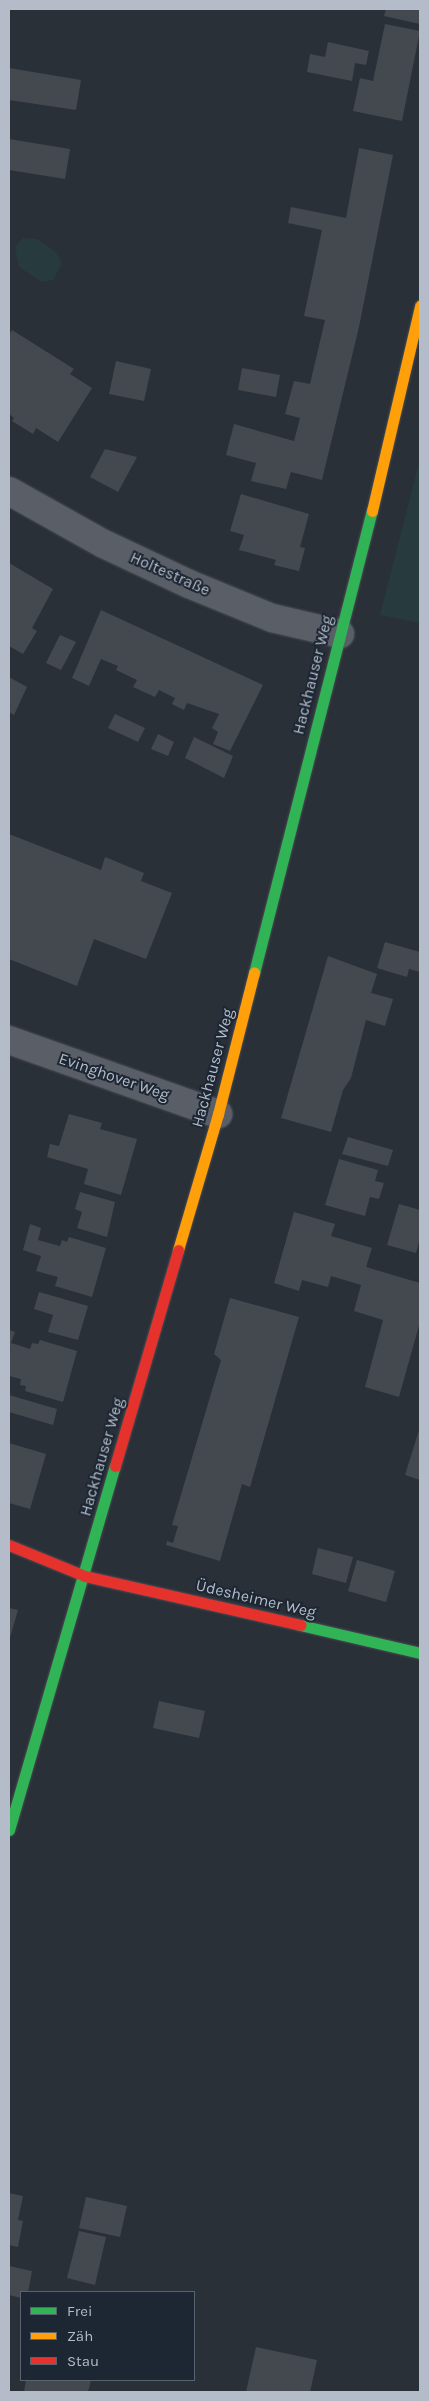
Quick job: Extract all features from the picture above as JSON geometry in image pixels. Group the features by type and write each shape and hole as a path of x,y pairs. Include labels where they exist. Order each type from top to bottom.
{"street":[{"name":"Hackhauser Weg","path":"9,1830 218,1114 340,634 420,306"},
{"name":"Holtestraße","path":"9,491 104,544 189,584 272,618 340,634"},
{"name":"Evinghover Weg","path":"9,1040 218,1114"},
{"name":"Üdesheimer Weg","path":"9,1545 84,1576 420,1653"}],"green space":[{"path":"23,238 37,239 56,252 62,264 53,280 42,282 19,267 15,247"},
{"path":"420,459 420,623 380,615"}],"building":[{"path":"386,9 420,9 420,24 384,16"},
{"path":"385,24 420,31 402,121 353,111 360,78 373,81"},
{"path":"328,42 369,51 366,65 355,63 352,81 307,72 310,54 325,57"},
{"path":"9,68 81,80 76,110 9,100"},
{"path":"9,139 70,149 65,179 9,170"},
{"path":"359,148 393,155 359,327 322,480 291,472 286,489 251,481 256,463 226,455 234,424 294,441 300,418 285,414 294,381 310,384 325,320 304,316 322,230 288,223 291,207 346,218"},
{"path":"12,330 74,369 70,374 92,388 58,442 36,428 33,434 12,421 14,418 9,414 9,335"},
{"path":"116,361 151,369 144,401 109,394"},
{"path":"242,368 280,375 276,397 238,390"},
{"path":"105,449 137,457 118,492 90,477"},
{"path":"241,494 309,514 300,547 305,548 299,571 274,565 276,560 239,550 244,535 230,531"},
{"path":"9,563 53,589 32,628 37,631 23,654 9,646"},
{"path":"101,610 263,685 230,751 213,744 218,732 212,728 219,714 187,703 184,710 172,704 175,698 159,690 155,697 133,687 137,680 116,670 118,666 101,659 89,686 72,678"},
{"path":"60,635 76,642 61,670 46,663"},
{"path":"9,677 27,687 14,715 9,712"},
{"path":"115,714 145,728 138,742 108,728"},
{"path":"158,734 174,742 168,756 151,749"},
{"path":"194,737 233,756 224,778 185,758"},
{"path":"9,834 101,870 105,857 144,873 141,881 172,893 146,959 94,939 77,986 9,959"},
{"path":"385,942 420,952 420,972 409,969 407,977 377,968"},
{"path":"328,956 377,974 371,993 393,999 385,1026 366,1020 351,1078 343,1090 331,1132 281,1118"},
{"path":"69,1114 102,1123 100,1129 137,1139 121,1195 84,1184 88,1169 47,1157 50,1144 59,1146"},
{"path":"348,1137 393,1150 388,1166 342,1154"},
{"path":"339,1159 378,1170 375,1181 384,1183 379,1199 370,1197 365,1216 325,1205"},
{"path":"80,1192 115,1202 107,1237 77,1228 82,1212 75,1209"},
{"path":"399,1204 420,1210 420,1238 416,1253 387,1245"},
{"path":"294,1212 335,1224 331,1236 372,1248 366,1267 420,1283 420,1322 399,1397 365,1387 383,1320 354,1311 361,1285 331,1276 328,1287 302,1280 299,1291 274,1283"},
{"path":"30,1224 41,1228 38,1240 60,1246 62,1240 67,1242 69,1237 106,1248 92,1297 55,1286 58,1277 36,1271 41,1256 23,1250"},
{"path":"39,1292 88,1306 78,1340 48,1332 53,1315 34,1309"},
{"path":"230,1298 299,1317 250,1487 242,1484 220,1561 166,1545 167,1541 173,1543 178,1526 172,1525 221,1360 214,1354"},
{"path":"9,1330 15,1332 11,1343 30,1349 32,1343 38,1344 40,1340 77,1351 63,1402 25,1391 26,1386 20,1385 21,1379 9,1376"},
{"path":"9,1395 57,1409 53,1425 9,1412"},
{"path":"420,1427 420,1480 405,1475"},
{"path":"9,1443 46,1454 30,1509 9,1503"},
{"path":"318,1548 353,1557 346,1583 312,1574"},
{"path":"357,1560 395,1571 386,1602 348,1591"},
{"path":"9,1608 18,1610 9,1641"},
{"path":"159,1701 205,1711 199,1738 153,1728"},
{"path":"9,2193 23,2196 18,2220 23,2221 18,2247 9,2245"},
{"path":"86,2197 127,2206 120,2237 79,2228"},
{"path":"79,2231 106,2237 95,2285 67,2278"},
{"path":"9,2266 32,2271 28,2291 20,2291 20,2298 9,2295"},
{"path":"256,2347 317,2360 310,2392 246,2392"},
{"path":"26,2381 91,2381 88,2392 24,2392"}],"traffic: fast":[{"path":"254,973 372,511"},
{"path":"9,1830 115,1466"},
{"path":"300,1625 420,1653"}],"traffic: slow":[{"path":"372,511 420,306"},
{"path":"178,1250 218,1114 254,973"}],"traffic: jam":[{"path":"115,1466 178,1250"},
{"path":"9,1545 85,1576 300,1625"}]}
